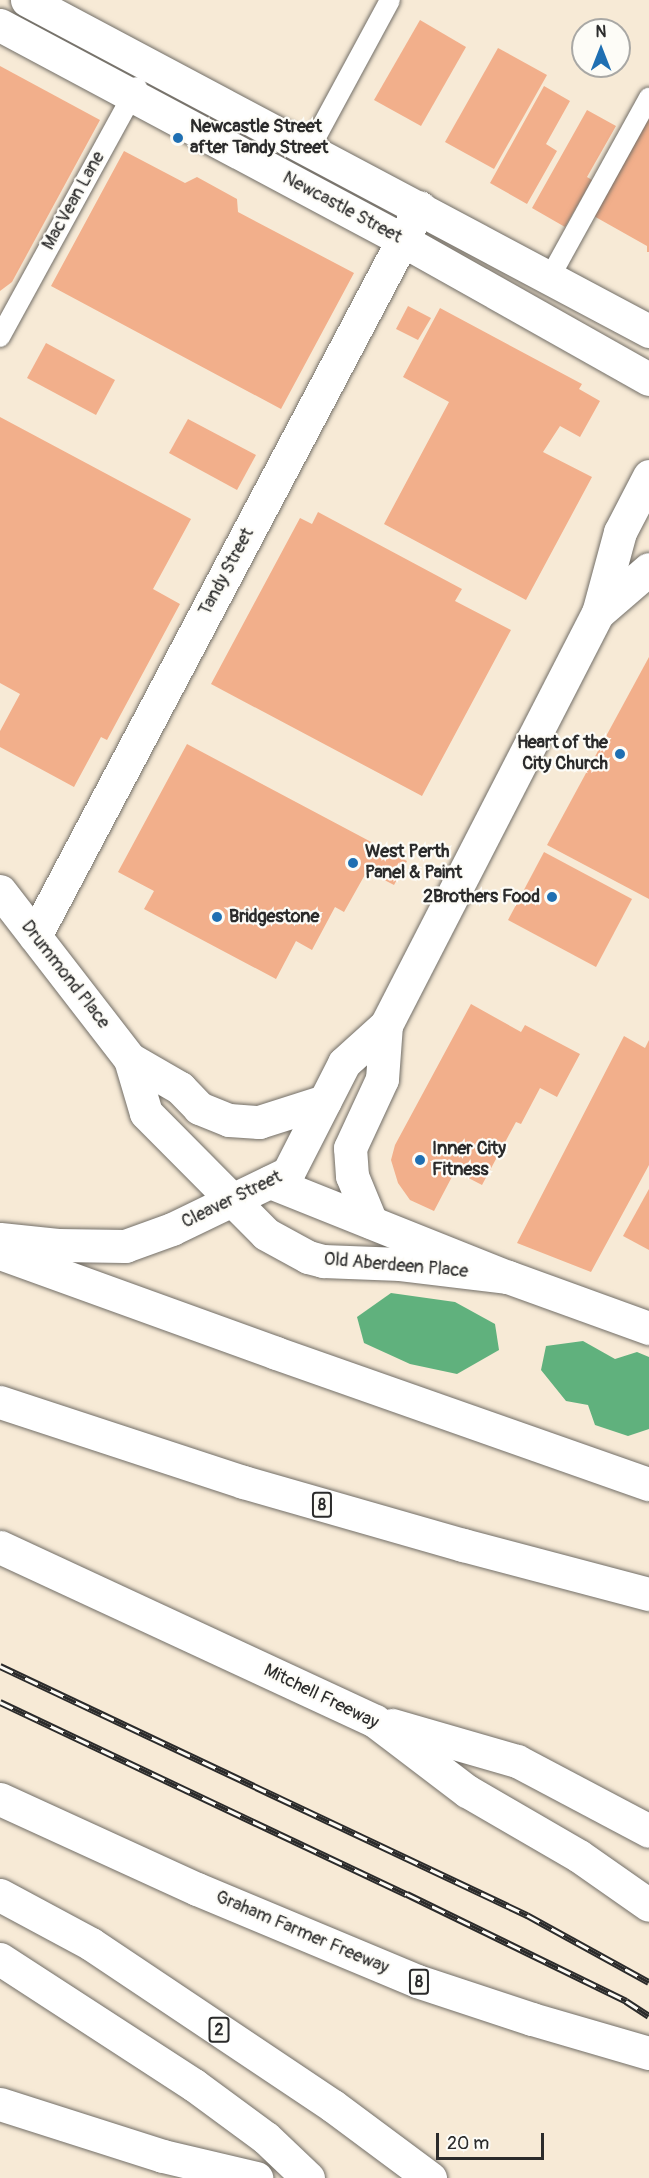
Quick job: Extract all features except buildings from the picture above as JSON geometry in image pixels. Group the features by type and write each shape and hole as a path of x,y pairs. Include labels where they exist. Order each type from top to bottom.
{"main road":[{"name":"Newcastle Street","path":"27,0 420,207 649,331"},
{"name":"Newcastle Street","path":"0,25 402,240 649,379"},
{"name":"Tandy Street","path":"34,936 420,207"},
{"name":"Cleaver Street","path":"0,1239 58,1245 125,1246 172,1229 288,1173 345,1063 386,1025 598,613 620,532 649,476"},
{"name":"Cleaver Street","path":"598,613 649,569"},
{"name":"Drummond Place","path":"3,901 34,936 130,1059 146,1113 231,1199"},
{"name":"Cleaver Street","path":"371,1222 352,1176 350,1148 381,1079 386,1025"},
{"name":"Drummond Place","path":"130,1059 180,1088 199,1108 229,1120 259,1122 325,1101"},
{"name":"Old Aberdeen Place","path":"270,1182 508,1277 649,1328"},
{"name":"Old Aberdeen Place","path":"231,1199 266,1234 308,1257 337,1263 420,1265 508,1277"},
{"path":"0,1253 649,1484"},
{"name":"8","path":"0,1401 243,1482 463,1545 649,1594"},
{"name":"Mitchell Freeway","path":"0,1547 375,1720 467,1791 579,1856 649,1905"},
{"path":"375,1720 517,1761 649,1831"},
{"name":"Graham Farmer Freeway","path":"0,1799 197,1890 417,1981 532,2019 649,2053"},
{"name":"2","path":"0,1895 91,1944 333,2106 429,2178"},
{"path":"0,1959 194,2085 266,2138 308,2178"},
{"path":"0,2104 163,2156 256,2178"}],"lane":[{"path":"309,150 390,0"},
{"name":"MacVean Lane","path":"0,337 148,65"},
{"path":"550,277 649,98"}],"green space":[{"path":"391,1293 455,1302 495,1324 499,1350 457,1374 410,1364 364,1343 357,1317"},
{"path":"583,1341 615,1359 637,1352 649,1357 649,1429 628,1436 595,1425 588,1405 566,1401 541,1370 546,1346"}],"railway":[{"path":"0,1666 527,1915 649,1982"},
{"path":"0,1702 407,1894 626,2001 649,2016"}],"place":[{"name":"Newcastle Street after Tandy Street","path":"178,138"},
{"name":"Heart of the City Church","path":"620,754"},
{"name":"West Perth Panel & Paint","path":"353,863"},
{"name":"2Brothers Food","path":"552,897"},
{"name":"Bridgestone","path":"217,917"},
{"name":"Inner City Fitness","path":"420,1160"}]}
